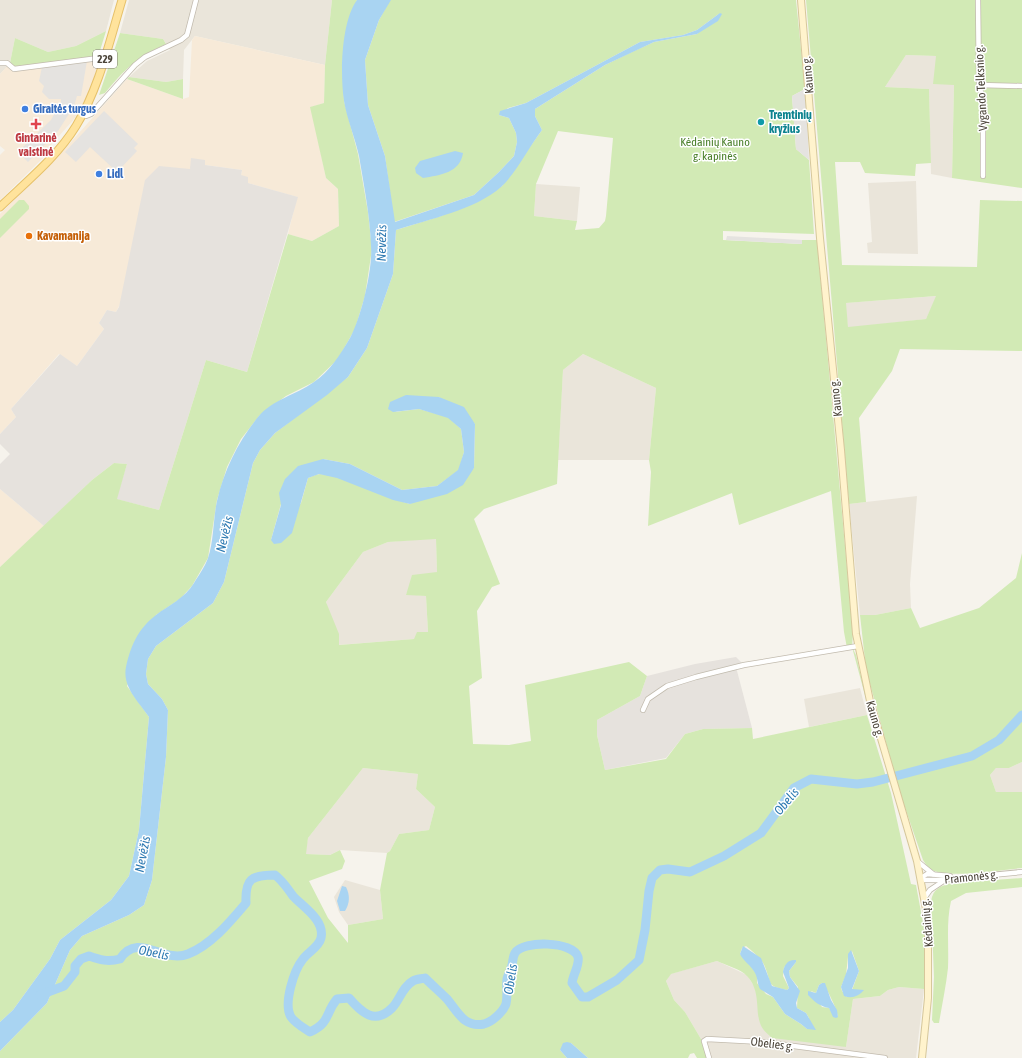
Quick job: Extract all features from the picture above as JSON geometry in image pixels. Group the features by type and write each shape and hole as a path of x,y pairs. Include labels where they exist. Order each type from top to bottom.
{"main road":[{"name":"229","path":"0,207 48,160 70,134 82,115 97,83 122,0"},
{"name":"Kauno g.","path":"801,0 820,238 841,450 858,646 870,701 896,791"},
{"name":"Kėdainių g.","path":"896,791 917,861 925,897 929,946 928,998 922,1058"}],"street":[{"path":"82,115 86,116 90,114 127,73 145,57 184,38 190,26 196,0"},
{"name":"Vygando Telksnio g.","path":"978,0 979,85 983,100 983,176"},
{"path":"0,63 8,63 14,69 100,58 105,59"},
{"path":"979,85 1022,86"},
{"path":"642,710 648,699 668,686 696,677 744,665 858,646"},
{"path":"917,861 933,874"},
{"name":"Pramonės g.","path":"921,878 929,880 1022,872"},
{"path":"921,878 924,875 933,874 956,877"},
{"path":"925,897 930,890 950,878"},
{"name":"Obelies g.","path":"709,1058 704,1041 707,1039 763,1042 829,1052 885,1058"},
{"path":"828,1058 829,1052"}],"shaded area":[{"path":"0,0 114,0 106,31 76,46 48,52 15,38 10,63 0,74"},
{"path":"129,0 332,0 325,65 195,36 184,50 183,79 166,82 129,77 147,61 170,50 163,39 120,33"},
{"path":"195,36 325,65 324,103 311,107 326,178 338,189 339,226 312,241 288,234 297,197 248,183 241,175 242,170 205,165 205,160 190,169 116,312 107,310 99,323 104,329 77,366 59,354 11,409 16,417 0,434 0,214 63,151 127,79 183,99 189,97 192,40"},
{"path":"906,55 936,56 954,84 952,178 931,174 929,89 885,87"},
{"path":"95,57 99,62 93,81 86,100 74,119 51,145 46,155 0,200 0,155 5,150 0,146 0,74 10,63"},
{"path":"87,61 81,96 77,96 74,106 58,131 28,162 18,152 51,120 61,102 61,99 49,99 42,92 44,86 39,81 42,67"},
{"path":"805,89 809,160 796,149 792,96"},
{"path":"104,111 138,144 134,148 137,151 117,172 90,147 76,162 65,152"},
{"path":"191,158 205,160 205,165 242,170 241,175 248,177 248,183 298,197 247,372 206,360 159,510 116,499 127,464 114,463 92,480 44,526 0,489 0,464 10,454 0,444 0,434 16,417 11,409 60,354 77,366 104,329 99,323 107,310 116,312 119,307 145,180 159,166 190,169"},
{"path":"916,181 918,254 868,253 867,243 872,242 868,183"},
{"path":"536,184 580,187 577,221 534,216"},
{"path":"727,236 802,240 802,244 726,240"},
{"path":"937,296 926,319 848,328 845,303"},
{"path":"583,354 656,388 649,460 558,460 563,370"},
{"path":"0,489 44,526 0,567"},
{"path":"917,496 910,584 911,608 875,615 860,615 849,504"},
{"path":"436,538 437,572 406,594 426,596 428,632 414,639 338,645 326,602 363,552 388,542"},
{"path":"736,657 744,665 736,667 752,728 703,729 685,734 666,758 605,770 597,735 597,720 640,696 647,676 695,664"},
{"path":"860,688 867,715 809,727 804,699"},
{"path":"1022,762 1022,792 996,792 990,775 996,768 1009,768"},
{"path":"363,768 418,774 416,789 435,807 429,830 399,834 390,851 387,853 340,850 330,855 305,854 308,838"},
{"path":"345,880 380,890 383,919 348,925 339,912 334,897"},
{"path":"717,961 747,975 754,986 758,998 758,1007 846,1047 853,999 880,996 888,990 899,987 924,989 916,1058 708,1058 701,1039 685,1012 674,1000 666,981 670,974"}],"green space":[{"path":"332,0 357,0 344,46 344,101 358,154 368,212 372,249 365,296 355,329 338,359 314,382 286,396 260,415 241,439 227,467 217,500 208,558 192,586 180,599 156,615 127,686 149,717 139,830 129,876 111,900 60,940 50,959 13,1010 0,1022 0,567 92,480 114,463 127,464 117,499 159,510 206,360 247,372 288,234 312,241 339,226 338,189 326,178 310,107 324,103 325,65"},
{"name":"Kėdainių Kauno g. kapinės","path":"390,0 796,0 805,89 792,96 796,149 809,160 814,234 723,231 723,240 802,244 802,240 817,240 853,633 852,647 847,648 844,632 831,491 739,525 732,493 648,526 651,472 649,460 656,388 583,354 563,370 557,484 484,509 474,519 500,584 492,587 477,611 482,678 469,686 473,744 509,745 531,741 525,685 629,662 647,676 640,696 597,720 597,735 605,770 666,759 685,734 703,729 752,728 753,739 867,715 891,793 911,884 916,885 924,928 924,989 899,987 888,990 880,996 853,999 846,1047 772,1038 764,1030 760,1023 755,989 747,976 733,967 717,961 671,974 666,981 674,1000 685,1012 701,1039 708,1058 697,1058 694,1053 690,1054 688,1058 588,1058 571,1043 560,1050 567,1058 0,1058 0,1051 47,1003 70,950 82,936 129,915 144,905 152,880 166,757 168,710 162,699 148,684 146,674 148,659 156,646 213,603 224,582 253,463 260,450 275,433 348,377 367,348 393,274 396,230 441,216 502,186 542,130 535,116 535,109 605,65 634,51 654,42 697,34 720,13 697,30 683,35 640,42 526,103 508,108 499,115 509,118 516,133 517,142 514,156 499,172 474,195 394,222 385,156 368,105 365,60 379,20","holes":["558,131 613,138 606,216 605,221 599,228 575,230 577,221 534,216 536,184","439,397 475,424 474,468 410,504 340,478 329,475 315,475 308,478 301,503 271,540 281,504 323,459 350,464 402,490 437,486 459,470 464,452 461,429 448,417 419,409 394,412","436,539 437,572 412,575 406,595 426,596 428,632 417,632 414,639 339,645 339,634 326,602 363,552 388,542","363,768 418,774 416,789 435,807 429,830 399,834 390,851 387,853 380,890 383,919 348,925 348,943 328,918 309,881 342,869 345,861 340,850 330,855 306,854 308,838","746,946 762,961 771,983 776,987 787,990 789,988 783,976 784,967 796,962 789,971 790,977 798,987 797,1008 806,1013 809,1018 807,1029 785,1014 773,997 766,994 757,983 757,975 740,954 742,948","852,951 859,971 852,990 861,990 851,997 847,997 842,991 841,987 846,975 848,957","822,983 832,999 838,1017 832,1013 829,1008 822,1007 811,991 816,993 819,985"]},
{"path":"806,0 1022,0 1022,188 952,178 954,85 933,84 936,56 906,55 885,87 929,89 931,163 916,164 915,176 865,173 860,162 835,162 842,265 977,267 980,200 1022,201 1022,351 900,349 892,371 859,418 866,502 849,504","holes":["936,296 926,319 848,327 846,303"]},
{"path":"106,31 99,54 95,57 16,68 10,63 15,38 48,52 76,46"},
{"path":"120,33 163,39 166,44 132,64 105,93 99,95"},
{"path":"129,77 166,82 183,79 183,99 127,79"},
{"path":"19,200 24,200 29,206 29,209 0,238 0,219"},
{"path":"1022,553 1022,762 1009,768 996,768 990,775 996,792 1022,792 1022,868 965,874 934,871 928,867 923,860 899,790 866,669 860,615 875,615 911,608 920,628 979,608 1016,578"},
{"path":"852,647 856,655 870,714"},
{"path":"1022,878 1022,887 966,893 951,901 948,926 948,968 939,1023 934,1023 932,1020 934,977 931,901 933,894 944,885 952,883"}],"water":[{"name":"Nevėžis","path":"357,0 391,0 379,20 365,60 368,105 385,156 395,222 474,195 499,172 514,156 517,142 516,133 509,118 499,115 500,111 526,103 640,42 683,35 697,30 720,13 722,14 718,21 697,34 654,42 605,65 535,109 535,116 542,130 507,181 501,187 478,202 465,208 396,230 393,274 367,348 348,377 327,395 275,433 260,450 253,463 224,582 213,603 156,646 148,659 146,674 148,684 162,699 168,710 166,757 152,880 144,905 129,915 82,936 70,950 47,1003 0,1051 0,1022 13,1010 50,959 60,940 111,900 129,876 139,830 149,717 132,694 126,681 126,667 136,638 150,620 186,593 205,565 210,551 220,490 228,467 244,436 264,411 278,401 320,378 325,373 350,338 358,318 370,267 370,235 359,156 345,108 342,77 345,35 348,21"},
{"path":"455,151 463,153 461,160 454,169 436,176 423,178 416,173 415,168 420,161"},
{"path":"406,395 439,397 464,407 475,424 474,468 463,485 447,494 410,504 393,500 337,478 319,474 308,478 292,533 281,543 274,544 271,540 281,505 279,493 285,479 298,466 323,459 350,464 402,490 437,486 458,470 464,452 461,429 448,418 419,409 393,412 388,409 390,402"},
{"path":"342,886 346,887 349,896 349,902 345,911 340,911 337,901"},
{"path":"743,946 761,958 772,986 787,990 789,988 783,972 785,965 791,960 796,960 789,971 790,977 800,991 796,1003 797,1008 806,1013 816,1030 807,1029 785,1014 773,997 760,989 755,973 740,954"},
{"path":"851,950 859,971 852,989 864,990 860,994 853,997 844,996 841,987 848,968 848,954"},
{"path":"825,983 831,1000 837,1010 838,1017 836,1018 833,1017 829,1008 817,1003 808,995 808,991 816,993 819,985"},
{"path":"563,1043 571,1043 588,1058 567,1058 560,1050"}],"waterway":[{"name":"Obelis","path":"40,995 64,986 75,972 75,966 81,959 89,956 97,959 116,960 120,959 127,951 135,948 143,948 179,956 196,950 205,945 220,932 246,903 247,888 251,880 260,876 275,875 283,882 293,896 312,914 320,925 320,941 316,947 305,956 296,971 288,1004 291,1017 310,1032 325,1021 337,999 349,998 369,1015 380,1016 392,1008 409,984 413,981 425,978 447,999 458,1014 466,1021 477,1025 487,1023 494,1019 505,1007 507,998 507,979 512,967 515,953 520,949 537,944 558,945 574,952 578,957 578,960 572,983 582,997 588,997 617,980 639,960 645,930 649,891 652,878 660,870 668,869 690,872 724,856 761,833 794,788 811,779 857,784 873,782 972,756 999,740 1022,715"}],"place":[{"name":"Giraitės turgus","path":"25,109"},
{"name":"Tremtinių kryžius","path":"761,122"},
{"name":"Gintarinė vaistinė","path":"36,124"},
{"name":"Lidl","path":"99,174"},
{"name":"Kavamanija","path":"29,236"}]}
